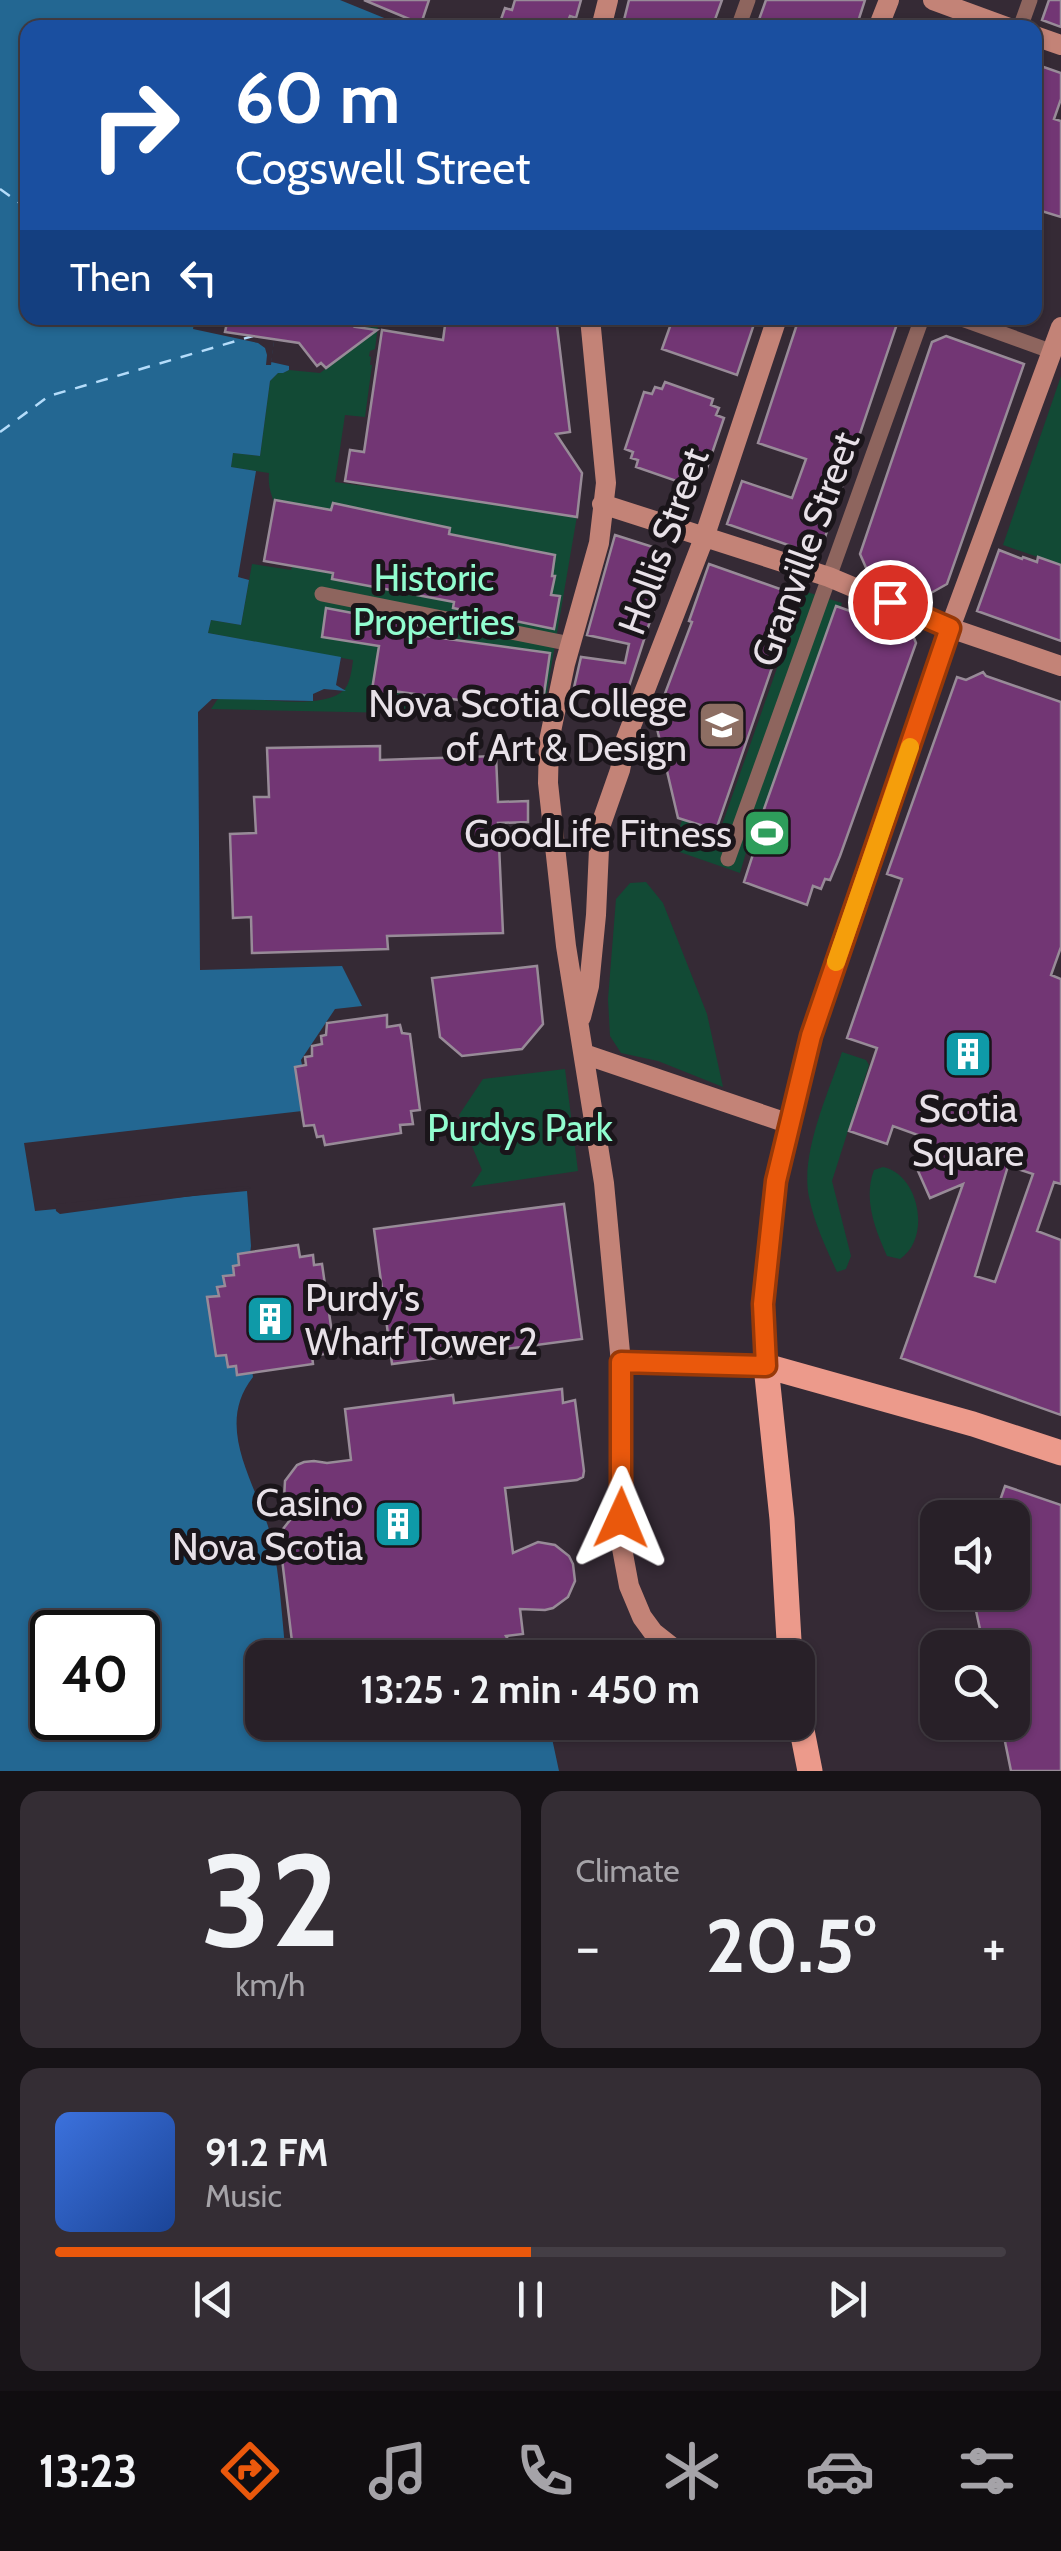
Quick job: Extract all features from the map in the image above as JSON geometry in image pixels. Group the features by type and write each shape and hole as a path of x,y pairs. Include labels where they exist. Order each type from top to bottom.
{"main road":[{"path":"789,1640 782,1520 766,1366 973,1424 1061,1454"},
{"path":"804,1740 810,1771"}],"street":[{"path":"934,0 988,20"},
{"path":"591,325 607,477 599,543 548,742 548,783 559,896 604,1183 621,1362 621,1544 634,1604 663,1640"},
{"name":"Hollis Street","path":"580,1024 590,986 600,827 620,770 626,739 704,538 775,325"},
{"name":"Granville Street","path":"728,859 919,325"},
{"path":"979,325 1053,352"},
{"path":"621,1362 766,1366 763,1304 776,1181 811,1036 950,628 1061,326"},
{"path":"602,504 828,578 950,628 1061,666"},
{"path":"322,594 571,644"},
{"path":"584,1054 790,1124"}],"green space":[{"name":"Historic Properties","path":"363,325 378,325 375,349 369,356 372,365 365,417 345,415 335,482 577,516 543,715 531,716 524,703 496,705 444,698 442,714 211,709 224,696 287,702 320,700 334,696 348,684 353,660 208,633 211,620 241,625 252,564 291,570 292,543 269,486 269,473 231,467 233,453 260,456 270,381 289,370 320,373 361,342"},
{"path":"1061,376 1061,565 1003,545"},
{"path":"804,591 842,603 761,835 752,832 740,873 671,849 685,813 722,825"},
{"path":"646,882 663,903 707,1014 723,1087 658,1061 621,1053 610,1036 608,999 616,899 630,883"},
{"path":"842,1052 866,1060 869,1065 832,1181 851,1256 846,1269 837,1272 814,1216 807,1180 817,1124"},
{"name":"Purdys Park","path":"565,1069 578,1171 471,1187 482,1170 459,1115 483,1079"},
{"path":"883,1167 905,1181 917,1208 916,1237 900,1259 887,1256 872,1214 871,1181 874,1170"}],"water":[{"path":"0,0 340,0 389,20 20,20 20,325 276,325 271,362 289,366 289,370 270,381 260,456 233,453 231,467 256,471 238,577 249,580 241,625 211,620 208,633 341,657 336,685 346,691 324,689 313,694 313,701 212,699 198,712 200,970 342,966 362,1006 335,1009 301,1060 311,1110 24,1143 35,1211 247,1191 251,1246 244,1304 253,1377 237,1417 238,1437 272,1540 284,1640 245,1640 245,1740 552,1740 559,1771 0,1771"}],"pier":[{"path":"194,325 276,325 271,365 266,365 265,348 258,343 193,329"},
{"path":"251,1188 60,1214 55,1204"}],"building":[{"path":"364,0 429,0 422,20 412,20"},
{"path":"515,0 581,0 576,18 570,16 568,20 501,20 505,8 512,10"},
{"path":"629,0 722,0 715,20 624,20"},
{"path":"766,0 865,0 859,20 759,20"},
{"path":"1049,0 1061,0 1061,27 1042,20"},
{"path":"1042,66 1061,73 1061,99 1054,119 1061,121 1061,217 1042,211"},
{"path":"226,325 359,325 356,327 377,330 326,368 321,363 317,366 299,343 225,332"},
{"path":"445,325 557,325 570,432 556,434 582,473 577,517 345,481 350,450 364,452 382,330 443,340"},
{"path":"671,325 754,325 737,375 662,349"},
{"path":"797,325 897,325 818,558 727,524 742,481 792,498 806,459 758,443"},
{"path":"946,336 1024,364 947,584 931,593 867,570 860,554 932,342"},
{"path":"665,382 713,399 711,405 719,408 716,415 724,418 705,474 697,472 695,479 688,477 685,484 636,467 638,460 625,449 644,392 652,394 655,387 662,389"},
{"path":"275,500 331,510 333,503 450,528 449,534 555,555 551,595 560,596 554,629 453,608 454,602 332,579 333,573 264,561"},
{"path":"615,535 672,553 622,708 573,692 581,657 625,663 629,644 587,635"},
{"path":"999,550 1022,559 1037,562 1038,557 1061,565 1061,641 977,611"},
{"path":"709,564 797,595 716,830 678,818 655,720"},
{"path":"836,606 912,633 916,643 840,856 830,880 825,879 821,889 813,886 807,905 744,882 756,845 752,843"},
{"path":"326,608 427,627 426,636 550,653 543,701 496,705 392,691 390,699 371,696 379,646 322,637"},
{"path":"983,672 1061,702 1061,947 1051,975 1061,979 1061,1184 1054,1182 1037,1231 1061,1240 1061,1415 901,1358 963,1184 930,1198 918,1171 938,1163 929,1139 893,1126 887,1144 849,1131 877,1048 847,1038 902,879 887,874 957,677 966,680","holes":["1008,1166 1033,1174 995,1282 975,1276"]},
{"path":"380,746 380,760 496,756 498,802 528,801 528,822 498,823 503,933 387,936 388,949 252,953 251,917 233,918 230,834 256,833 254,797 269,797 267,748"},
{"path":"537,966 543,1024 522,1049 462,1056 440,1037 432,978"},
{"path":"387,1015 387,1027 400,1025 402,1033 410,1034 420,1110 411,1111 413,1124 400,1125 401,1133 325,1145 323,1136 317,1137 314,1125 304,1126 295,1067 306,1065 305,1057 312,1056 312,1046 322,1044 327,1023"},
{"path":"564,1204 582,1339 392,1364 374,1229"},
{"name":"Purdy's Wharf Tower 2","path":"298,1245 300,1257 313,1255 314,1265 322,1264 333,1340 324,1342 325,1354 312,1356 313,1364 237,1375 236,1366 228,1367 226,1355 216,1356 207,1297 219,1296 217,1287 225,1286 223,1276 234,1275 233,1266 239,1265 238,1254"},
{"name":"Casino Nova Scotia","path":"562,1389 563,1403 575,1400 583,1477 505,1488 513,1553 538,1542 555,1545 569,1556 575,1581 568,1597 545,1610 520,1609 523,1634 506,1636 508,1640 292,1640 279,1534 294,1515 284,1499 285,1481 304,1462 351,1460 345,1409 453,1395 454,1403"},
{"path":"1005,1486 1061,1505 1061,1771 1011,1771 1005,1740 1030,1740 1030,1630 980,1630 976,1610 1030,1610 1030,1500 1000,1500"}],"ferry route":[{"path":"0,189 20,203"},
{"path":"0,432 49,396 253,336"}],"slow traffic":[{"path":"836,962 910,747"}],"place":[{"name":"Nova Scotia College of Art & Design","path":"722,725"},
{"name":"GoodLife Fitness","path":"767,833"},
{"name":"Scotia Square","path":"968,1054"},
{"name":"Purdy's Wharf Tower 2","path":"270,1319"},
{"name":"Casino Nova Scotia","path":"398,1524"}],"route":[{"path":"621,1518 621,1362 766,1366 763,1304 776,1181 811,1036 950,628 890,602"}]}
